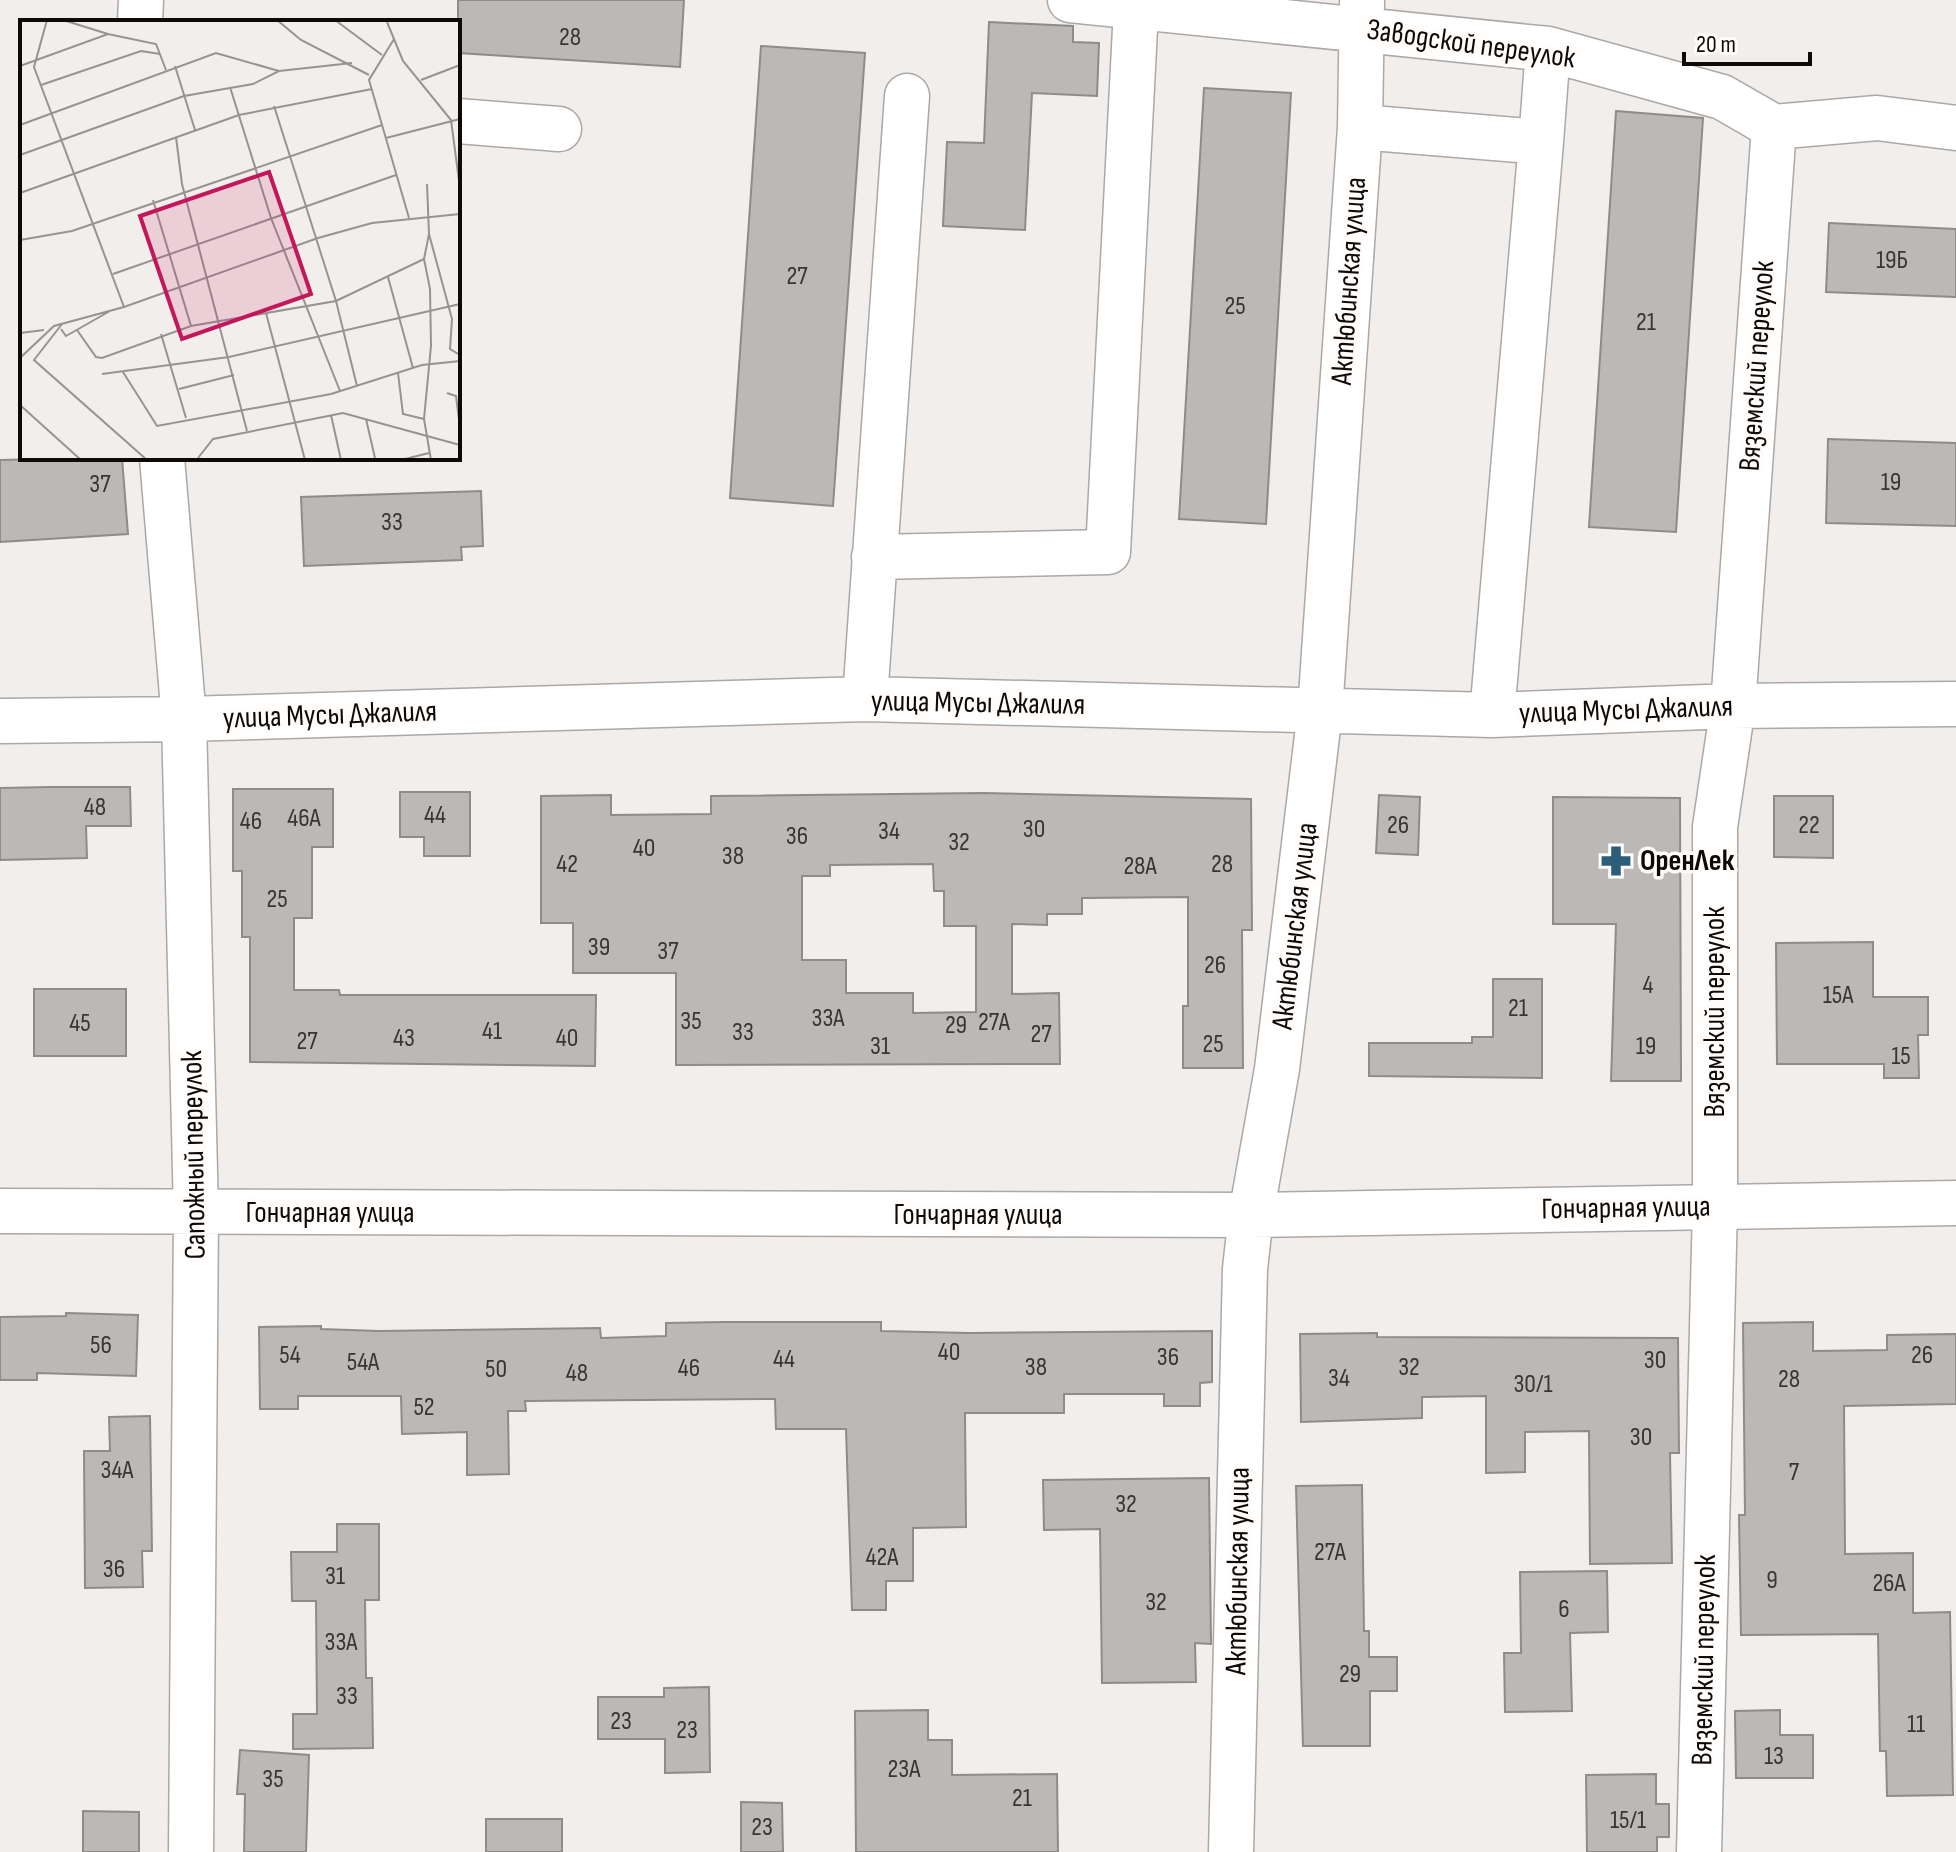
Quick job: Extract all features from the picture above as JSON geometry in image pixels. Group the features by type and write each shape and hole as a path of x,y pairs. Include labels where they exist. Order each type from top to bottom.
{"street":[{"path":"140,20 141,0"},
{"name":"Заводской переулок","path":"1070,0 1136,9 1361,14 1548,49 1722,97 1774,127"},
{"path":"874,557 1108,552 1136,9"},
{"name":"Актюбинская улица","path":"1231,1852 1245,1269 1251,1215 1277,1069 1320,711 1360,127 1361,14"},
{"path":"1492,715 1548,49"},
{"path":"865,699 907,96"},
{"path":"1774,127 1877,118 1956,128"},
{"path":"460,121 559,129"},
{"path":"1360,127 1541,142"},
{"name":"Вяземский переулок","path":"1699,1852 1715,1206 1715,827 1733,706 1774,127"},
{"name":"Сапожный переулок","path":"162,460 184,719 196,1213 191,1852"},
{"name":"улица Мусы Джалиля","path":"0,721 184,719 865,699 1492,715 1733,706 1956,704"},
{"name":"Гончарная улица","path":"0,1211 1251,1215 1956,1203"}],"building":[{"path":"458,0 684,0 680,67 460,53"},
{"path":"989,22 1073,26 1073,42 1099,43 1097,96 1032,93 1025,230 943,226 947,142 984,143"},
{"path":"761,46 865,53 833,506 730,498"},
{"path":"1204,88 1291,93 1266,524 1179,519"},
{"path":"1616,111 1703,118 1676,532 1589,527"},
{"path":"1829,223 1956,229 1956,297 1826,292"},
{"path":"1828,439 1956,443 1956,526 1826,523"},
{"path":"0,460 122,460 128,534 0,542"},
{"path":"481,491 483,546 461,547 462,560 304,566 301,497"},
{"path":"130,787 131,826 86,826 87,858 0,860 0,788"},
{"path":"233,789 333,789 333,847 312,847 312,918 294,918 294,990 339,990 340,995 596,995 595,1066 250,1062 250,937 242,937 242,871 233,871"},
{"path":"400,792 470,792 470,856 424,856 424,837 400,837"},
{"path":"984,793 1251,799 1252,930 1242,930 1243,1068 1183,1068 1183,1006 1188,1006 1188,897 1082,898 1082,914 1047,914 1047,925 1012,924 1012,994 1059,993 1060,1064 676,1065 676,973 573,973 573,923 541,923 541,796 611,795 611,815 711,814 711,796","holes":["933,864 934,891 944,891 944,926 976,926 976,1012 913,1013 913,993 846,993 846,960 802,960 802,876 830,876 830,865"]},
{"path":"1379,795 1420,797 1418,855 1376,853"},
{"path":"1774,796 1833,796 1833,858 1774,857"},
{"name":"ОренЛек","path":"1553,797 1680,798 1681,1081 1611,1081 1616,924 1553,924"},
{"path":"1873,942 1873,997 1928,997 1928,1035 1918,1035 1919,1078 1884,1078 1884,1064 1777,1064 1776,943"},
{"path":"1493,979 1542,979 1542,1078 1369,1076 1369,1043 1472,1043 1472,1037 1493,1037"},
{"path":"34,989 126,989 126,1056 34,1056"},
{"path":"66,1313 138,1315 136,1376 37,1373 37,1380 0,1380 0,1317 66,1316"},
{"path":"881,1322 881,1331 969,1333 1212,1331 1212,1382 1200,1383 1200,1406 1164,1406 1164,1394 1064,1394 1064,1413 965,1413 966,1527 913,1528 913,1581 886,1581 886,1610 852,1610 846,1429 776,1429 775,1399 525,1401 526,1411 508,1411 509,1474 467,1475 467,1432 402,1434 401,1396 298,1396 298,1409 260,1409 259,1327 321,1326 321,1329 379,1331 600,1328 601,1338 666,1336 666,1323"},
{"path":"1813,1322 1813,1351 1887,1350 1887,1335 1956,1334 1956,1404 1844,1406 1845,1554 1913,1553 1913,1613 1950,1612 1953,1795 1887,1796 1886,1751 1880,1751 1878,1634 1741,1635 1739,1515 1745,1515 1743,1323"},
{"path":"1377,1333 1377,1337 1678,1338 1679,1453 1670,1453 1672,1563 1590,1564 1589,1431 1525,1432 1525,1472 1486,1473 1486,1396 1422,1397 1422,1418 1301,1422 1300,1334"},
{"path":"150,1416 152,1551 142,1551 143,1587 85,1588 84,1451 110,1451 109,1417"},
{"path":"1209,1478 1211,1644 1195,1643 1196,1682 1102,1683 1100,1529 1044,1530 1043,1480"},
{"path":"1362,1485 1364,1631 1369,1631 1369,1657 1397,1657 1397,1691 1370,1691 1370,1746 1303,1746 1296,1486"},
{"path":"337,1524 379,1524 379,1600 365,1600 366,1678 372,1678 373,1748 293,1749 293,1714 317,1714 316,1601 292,1601 291,1552 337,1552"},
{"path":"1607,1571 1608,1632 1570,1633 1572,1711 1505,1712 1504,1653 1521,1653 1520,1572"},
{"path":"709,1687 710,1772 665,1773 665,1739 598,1739 598,1697 664,1697 664,1688"},
{"path":"928,1710 928,1740 952,1740 952,1775 1057,1774 1058,1852 856,1852 855,1711"},
{"path":"1780,1710 1780,1735 1813,1735 1813,1778 1736,1778 1735,1711"},
{"path":"240,1750 309,1755 306,1852 244,1852 245,1794 237,1794"},
{"path":"1656,1774 1656,1804 1669,1804 1669,1837 1657,1837 1657,1852 1587,1852 1586,1775"},
{"path":"741,1802 782,1803 783,1852 741,1852"},
{"path":"83,1811 139,1812 139,1852 83,1852"},
{"path":"486,1819 562,1819 562,1852 486,1852"}],"place":[{"name":"ОренЛек","path":"1616,861"}]}
